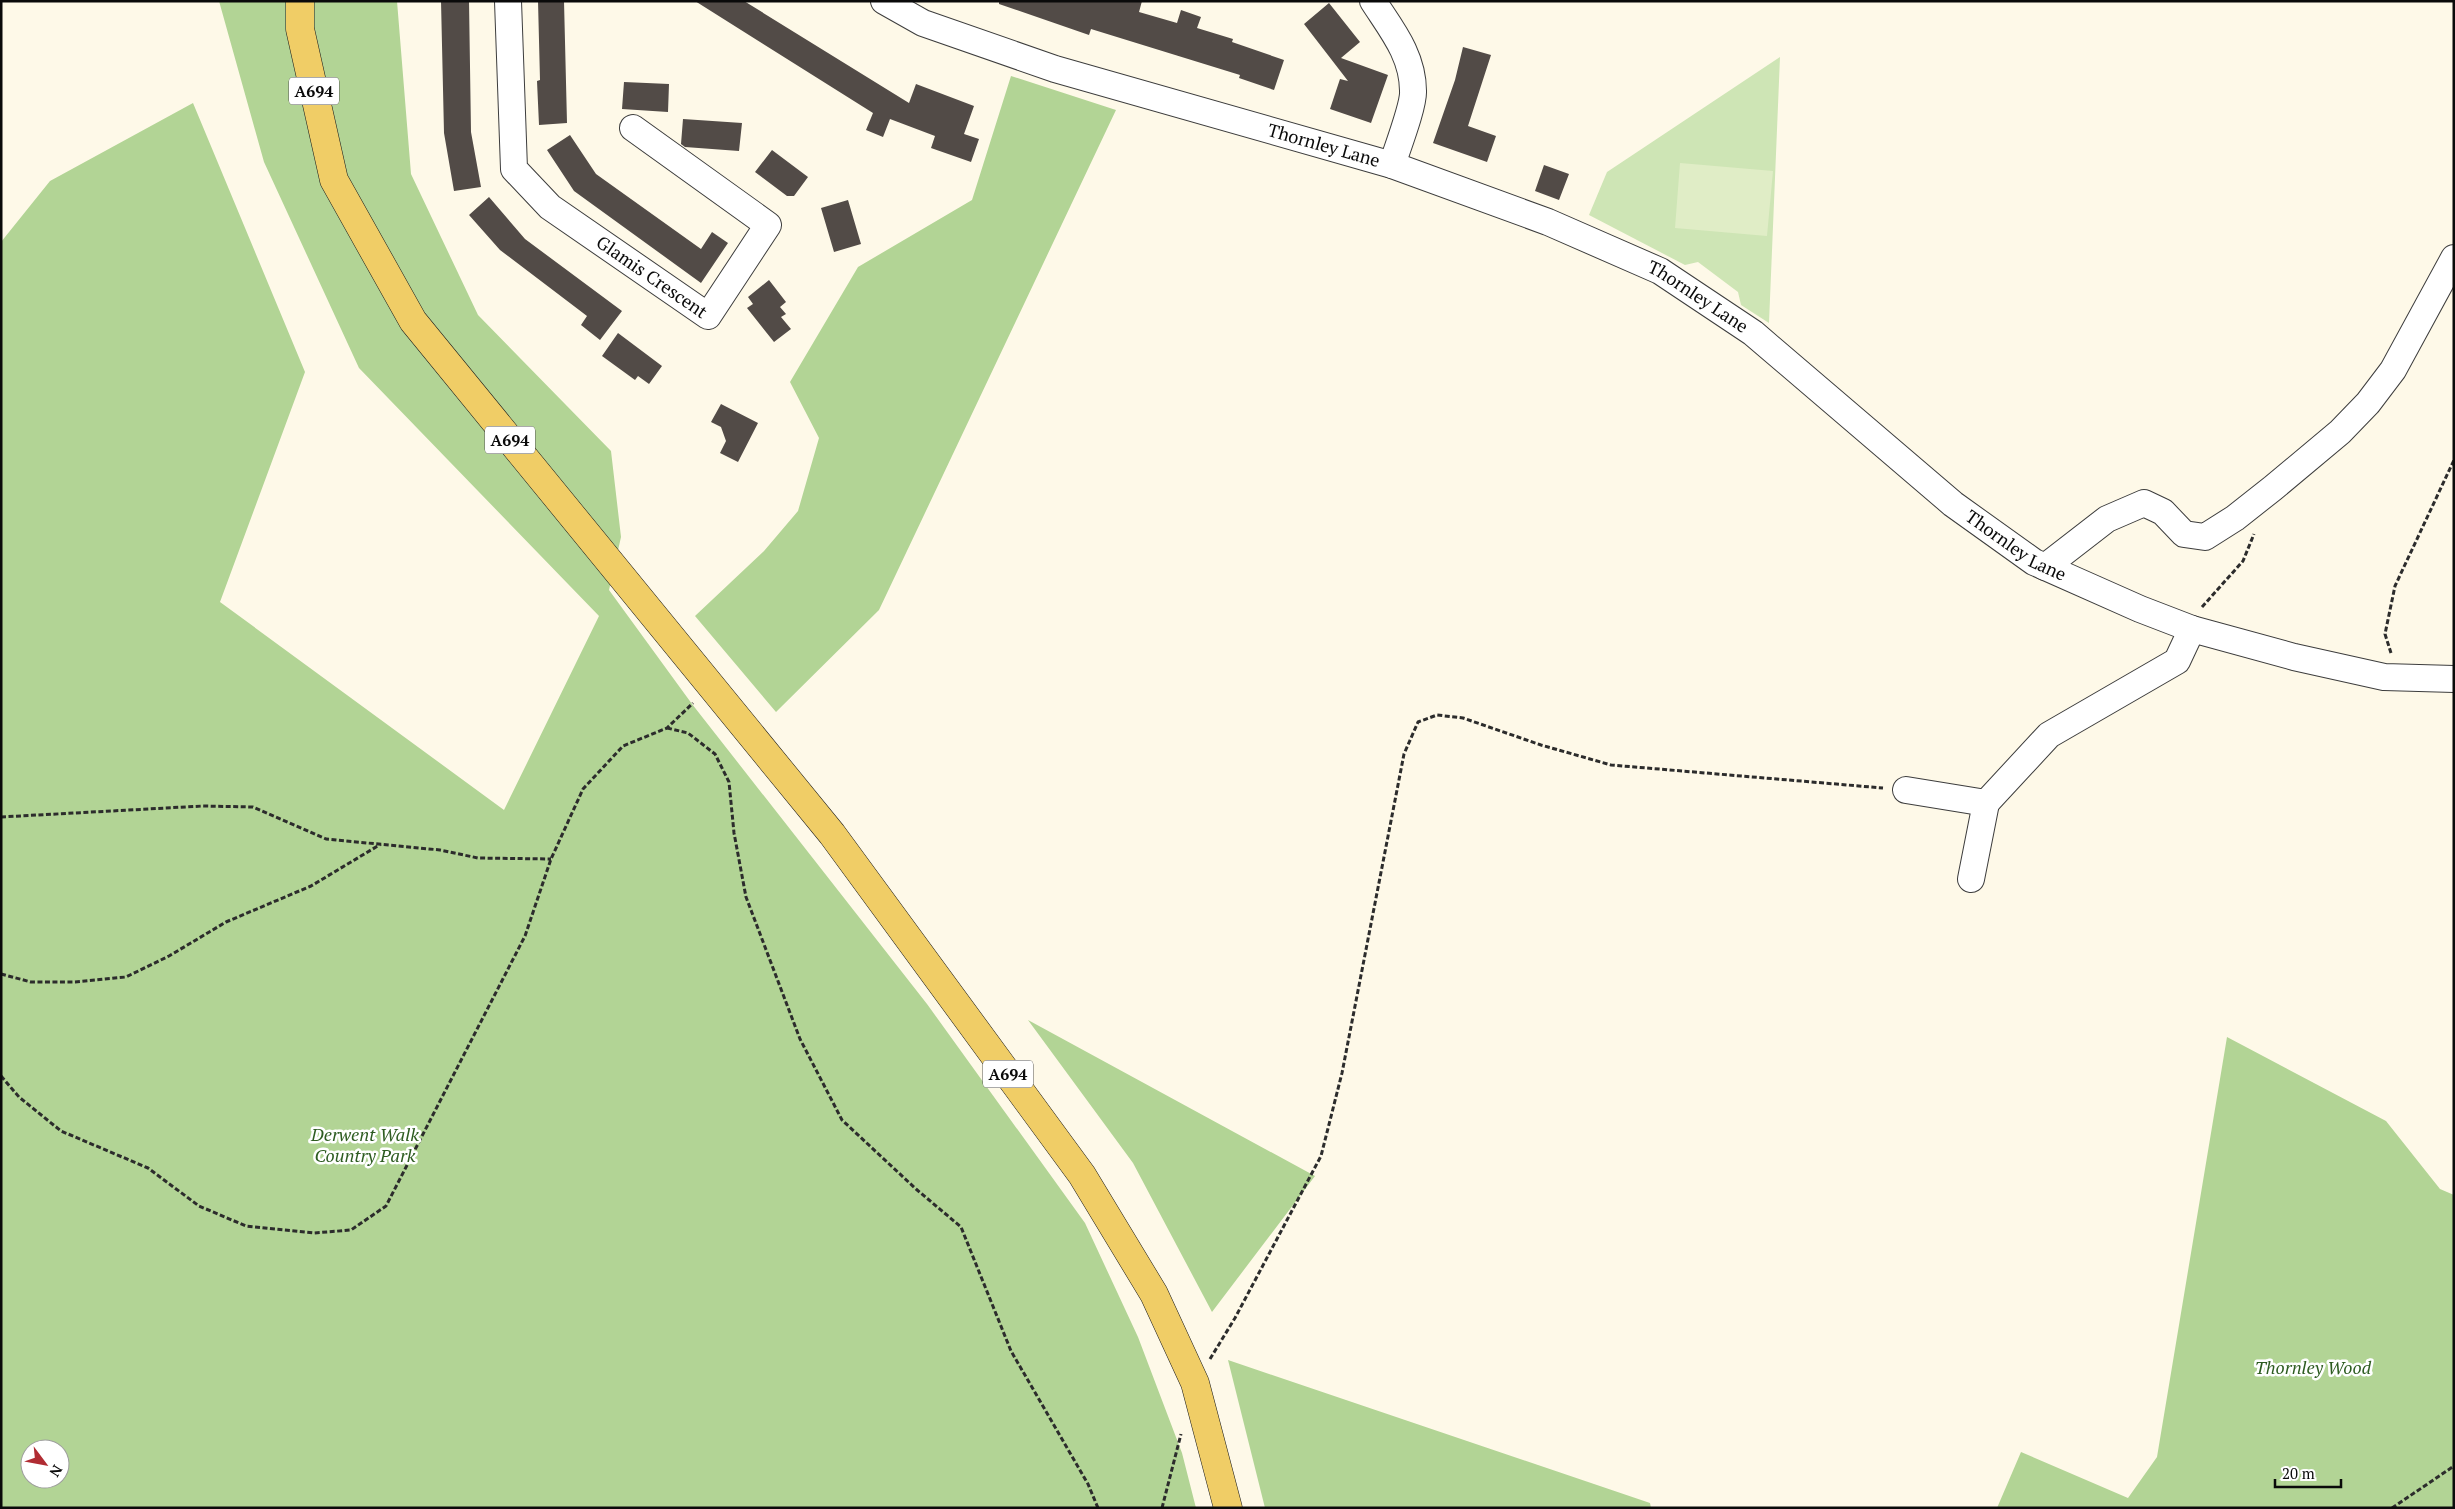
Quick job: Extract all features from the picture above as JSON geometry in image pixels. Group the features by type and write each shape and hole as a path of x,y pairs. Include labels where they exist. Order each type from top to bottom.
{"main road":[{"name":"A694","path":"300,1 300,29 334,180 413,321 832,834 1082,1175 1154,1294 1195,1382 1228,1508"}],"street":[{"name":"Glamis Crescent","path":"508,1 514,169 550,207 708,316 768,225 633,128"},
{"name":"Thornley Lane","path":"884,1 923,23 1055,69 1392,164 1548,222 1660,271 1753,333 1953,504 2034,562 2140,609 2192,629 2294,657 2391,677 2454,679"},
{"path":"1373,1 1404,48 1414,92 1392,164"},
{"path":"2045,567 2106,520 2144,503 2163,512 2184,534 2205,537 2235,518 2340,432 2368,402 2393,370 2454,258"},
{"path":"1971,879 1986,803 2049,735 2177,661 2192,629"},
{"path":"1906,790 1986,803"}],"path":[{"path":"2391,677 2385,634 2395,586 2454,460"},
{"path":"2192,629 2203,605 2243,561 2255,531"},
{"path":"1,1076 19,1097 61,1131 148,1168 199,1206 246,1226 314,1233 351,1230 386,1206 525,936 551,858 582,789 622,746 666,728 710,684"},
{"path":"1195,1382 1235,1318 1321,1156 1342,1073 1404,754 1418,722 1437,715 1464,718 1541,745 1612,765 1906,790"},
{"path":"666,728 688,733 715,754 729,782 734,833 746,897 800,1039 842,1120 916,1189 961,1227 1011,1351 1088,1484 1098,1508"},
{"path":"1,817 203,806 253,807 326,839 440,850 478,858 551,858"},
{"path":"1,974 31,982 75,982 126,977 169,956 226,922 311,886 382,844"},
{"path":"1162,1508 1182,1431"},
{"path":"2392,1508 2454,1466"}],"green space":[{"name":"Derwent Walk Country Park","path":"219,1 397,1 411,174 478,315 611,451 621,537 609,590 692,704 927,1004 1085,1223 1138,1337 1182,1453 1196,1508 1,1508 1,242 50,181 193,103 305,372 220,602 504,810 599,616 359,368 264,162"},
{"path":"1780,57 1769,323 1741,305 1738,292 1698,262 1685,265 1589,215 1607,172"},
{"path":"1011,76 1116,110 879,610 776,712 695,616 764,551 798,511 819,438 790,382 858,267 972,200"},
{"path":"1680,163 1773,171 1767,236 1675,228"},
{"path":"1028,1020 1315,1176 1212,1312 1133,1163"},
{"name":"Thornley Wood","path":"2227,1037 2386,1121 2440,1189 2454,1195 2454,1508 1997,1508 2021,1452 2128,1498 2157,1457"},
{"path":"1228,1360 1650,1503 1651,1508 1265,1508"}],"building":[{"path":"441,1 469,1 471,132 481,187 454,191 444,133"},
{"path":"538,1 564,1 567,123 539,125 537,81 540,80"},
{"path":"695,1 744,1 909,103 916,84 974,106 964,134 979,139 971,162 931,148 935,136 890,119 883,137 866,130 873,113"},
{"path":"999,1 1142,1 1139,12 1177,23 1181,10 1201,17 1197,28 1233,39 1232,42 1284,60 1274,90 1239,78 1240,75 1091,29 1089,35 999,4"},
{"path":"1329,3 1360,42 1341,58 1388,75 1371,123 1330,109 1340,79 1348,81 1304,24"},
{"path":"1463,47 1491,55 1468,126 1496,136 1487,162 1433,143 1455,80"},
{"path":"624,82 669,84 668,112 622,109"},
{"path":"683,119 742,123 739,151 685,147 681,144"},
{"path":"570,135 596,174 701,249 712,232 728,243 701,283 574,191 547,150"},
{"path":"772,150 808,177 794,196 787,196 755,172"},
{"path":"1544,165 1569,174 1559,200 1535,191"},
{"path":"489,197 525,239 622,311 600,340 581,325 587,316 500,250 469,215"},
{"path":"848,200 861,244 834,252 821,208"},
{"path":"769,280 786,302 780,307 786,314 781,317 791,329 774,342 747,308 753,304 748,297"},
{"path":"618,333 662,366 649,384 638,376 635,380 602,356"},
{"path":"721,404 758,423 738,462 720,453 726,441 721,427 711,422"}]}
